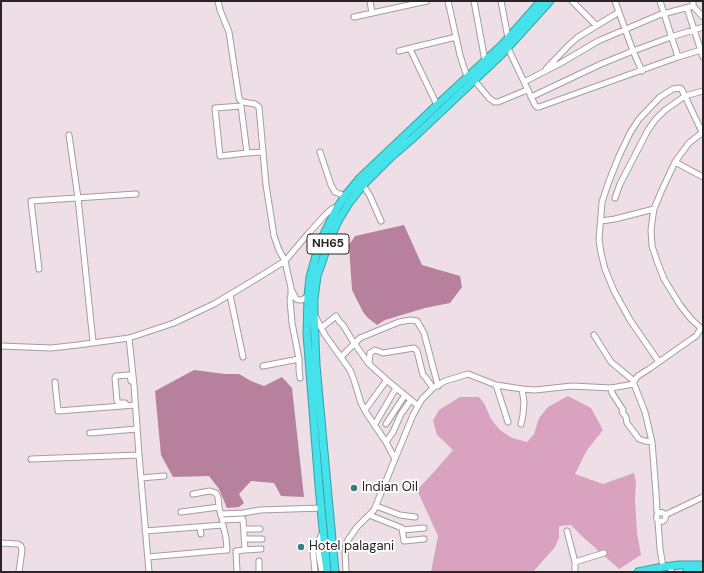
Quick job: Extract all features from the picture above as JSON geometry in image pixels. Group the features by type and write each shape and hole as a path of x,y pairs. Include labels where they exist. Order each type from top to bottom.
{"highway":[{"name":"NH65","path":"335,572 316,365 314,314 317,276 330,239 338,221 349,203 363,185 508,48 550,1"},
{"name":"NH65","path":"327,572 307,334 310,277 317,252 337,208 360,178 485,61 508,38 537,2"},
{"path":"638,572 662,570 685,565 703,565"},
{"path":"662,570 671,572 703,570"}],"street":[{"path":"218,1 229,32 239,98 243,102 255,104 260,108 266,185 274,236 285,261 291,288 292,295 290,300 292,323 299,359 300,378"},
{"path":"370,1 372,13"},
{"path":"354,17 427,1"},
{"path":"448,1 460,55 467,77"},
{"path":"474,1 485,61"},
{"path":"501,1 508,38"},
{"path":"572,1 596,25"},
{"path":"615,1 642,71"},
{"path":"660,1 678,57"},
{"path":"524,82 561,63 598,41 664,14 691,5"},
{"path":"691,5 703,17"},
{"path":"691,5 694,30 703,57"},
{"path":"543,72 573,41 596,25 619,12"},
{"path":"531,97 633,50 703,27"},
{"path":"399,51 456,37"},
{"path":"508,48 536,107 701,50"},
{"path":"410,49 437,105"},
{"path":"474,80 493,102 498,102 527,90"},
{"path":"346,572 346,544 351,535 374,510 417,406 422,399 436,387 445,382 468,374 496,385 522,389 535,390 572,386 611,388 634,383 638,376 659,362 693,338 699,332 702,326 691,319 680,305 664,279 652,246 651,230 654,209 661,192 675,162 689,143 702,132 680,88 673,89 660,97 639,119 628,138 609,181 602,202 599,240 605,269 614,291 630,320 659,362"},
{"path":"615,198 620,184 648,130 655,120 665,110 685,96 703,91"},
{"path":"247,153 241,106 215,108 220,156 263,152"},
{"path":"69,135 78,198 93,342"},
{"path":"320,152 333,189 345,196"},
{"path":"675,162 703,177"},
{"path":"363,185 370,196 381,221"},
{"path":"39,269 31,201 136,194"},
{"path":"1,346 51,348 78,345 129,338 174,323 214,304 285,261 326,214 334,208 337,208"},
{"path":"601,221 654,209"},
{"path":"291,288 296,299 302,300 308,296"},
{"path":"230,295 243,357"},
{"path":"314,314 321,328 350,370 359,398 365,410 375,424 395,459"},
{"path":"321,328 336,316 344,325 352,340 369,364 417,406"},
{"path":"340,357 360,338 399,322 410,320 417,321 424,333 436,387"},
{"path":"594,335 611,362 634,383 645,412 652,442 658,513 656,517 658,521 662,570"},
{"path":"129,338 132,403 137,429 149,572"},
{"path":"369,364 370,353 375,350 383,353 414,348 417,351 423,375 436,387"},
{"path":"263,366 299,359"},
{"path":"132,382 130,376 128,375 116,376 115,378 118,402 132,403"},
{"path":"365,410 384,382 388,381"},
{"path":"55,382 58,411 132,403"},
{"path":"496,385 508,422"},
{"path":"375,424 396,388"},
{"path":"611,388 612,393 623,410 622,412 626,417 627,423 639,439 645,442 652,442"},
{"path":"521,424 524,402 522,389"},
{"path":"386,424 405,395"},
{"path":"386,442 393,432 401,414 411,400"},
{"path":"90,432 137,429"},
{"path":"30,459 139,454"},
{"path":"141,478 164,476"},
{"path":"148,557 227,550 226,538 216,493 210,491 193,494"},
{"path":"658,521 662,522 665,515 703,497"},
{"path":"376,506 400,515 415,517"},
{"path":"181,512 219,507"},
{"path":"221,514 260,510 322,508"},
{"path":"658,513 661,512 665,515"},
{"path":"369,515 399,526 403,530 404,541 424,539"},
{"path":"145,531 200,527 243,519 245,550"},
{"path":"200,527 201,534"},
{"path":"244,529 260,528"},
{"path":"403,530 424,528"},
{"path":"567,531 575,562 575,572"},
{"path":"315,572 313,552 323,532"},
{"path":"245,539 262,539"},
{"path":"318,541 322,572"},
{"path":"1,543 18,544 21,546 22,550 19,572"},
{"path":"237,572 236,551 261,549"},
{"path":"575,562 604,553"},
{"path":"259,561 259,572"}],"shaded area":[{"path":"404,225 422,265 460,276 462,287 450,303 425,308 385,320 377,325 363,312 352,290 349,245 355,236"},
{"path":"194,370 225,374 239,374 264,386 282,377 292,388 304,497 281,496 274,483 251,481 239,494 244,503 239,507 227,508 219,489 209,476 173,477 161,455 155,391"},
{"path":"568,396 591,408 603,430 587,450 575,474 603,484 634,473 636,482 635,500 637,533 641,555 619,569 571,525 559,526 559,538 555,547 533,572 431,572 438,536 417,490 453,450 437,435 433,420 439,410 460,397 479,397 484,403 491,419 500,430 512,438 527,442 534,434 539,418 548,407"}],"place":[{"name":"Indian Oil","path":"354,488"},
{"name":"Hotel palagani","path":"301,547"}]}
